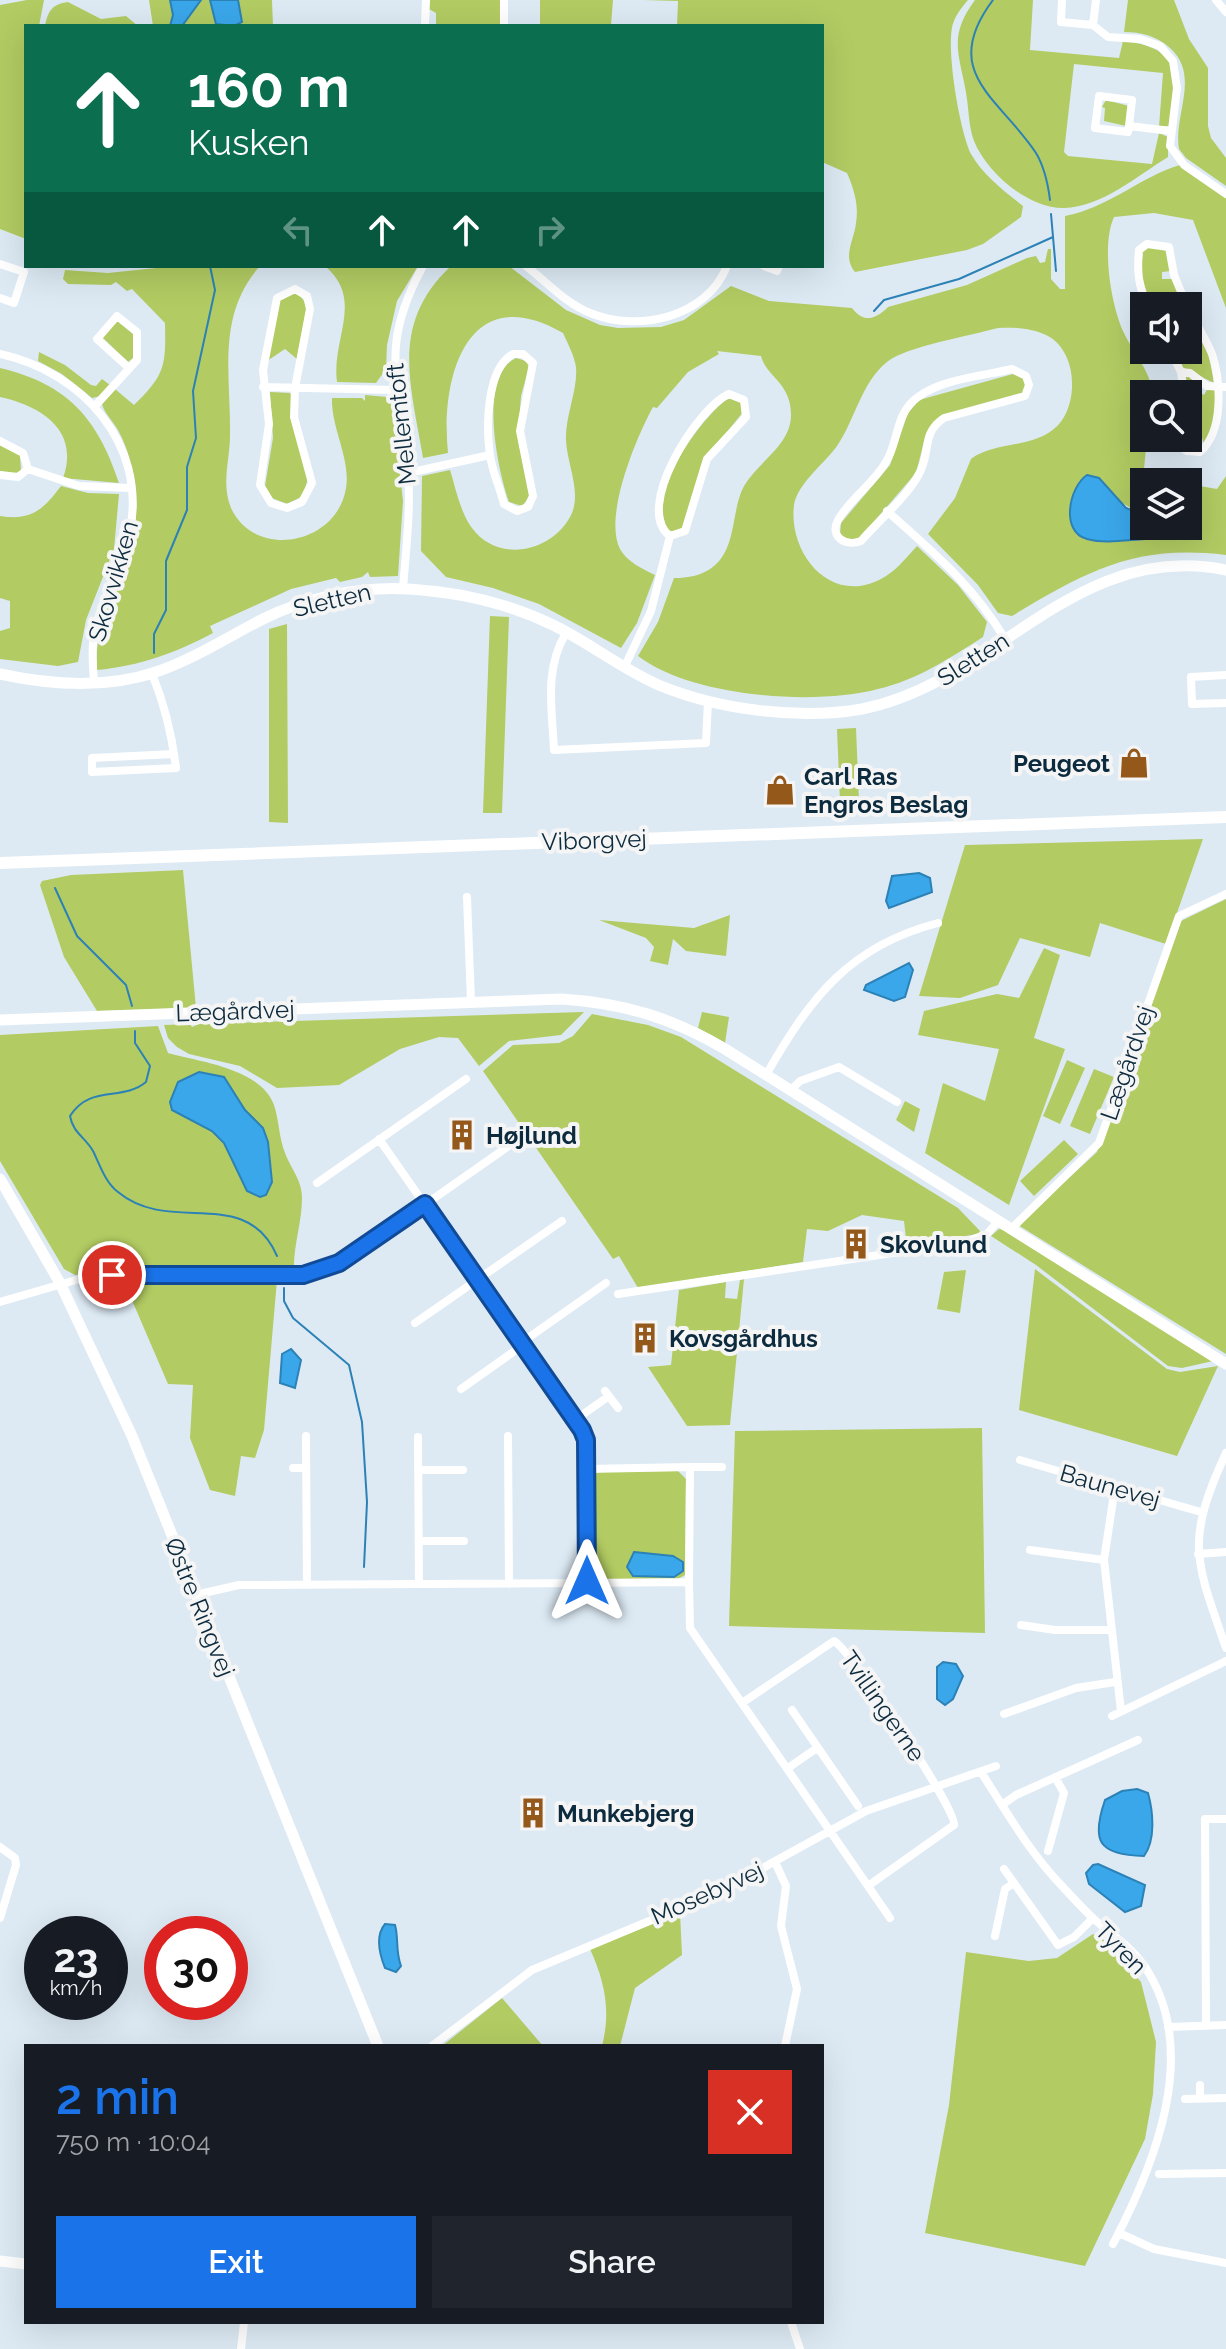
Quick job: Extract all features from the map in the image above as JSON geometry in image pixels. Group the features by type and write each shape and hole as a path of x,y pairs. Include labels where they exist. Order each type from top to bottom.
{"main road":[{"name":"Viborgvej","path":"0,863 1226,814"}],"street":[{"path":"425,24 426,0"},
{"path":"504,0 504,24"},
{"path":"1062,0 1061,22 1093,25 1108,37 1140,39 1160,46 1173,61 1177,88 1170,146 1175,156 1226,194"},
{"path":"1093,25 1096,0"},
{"path":"1216,0 1226,12"},
{"path":"1099,96 1132,100 1129,126 1128,132 1095,128 1099,96"},
{"path":"1129,126 1171,131"},
{"path":"1142,292 1139,285 1139,250 1147,244 1169,247 1181,292"},
{"path":"0,264 24,272 14,303 0,298"},
{"name":"Mellemtoft","path":"403,588 408,473 395,390 394,356 398,323 422,268"},
{"path":"529,268 566,300 592,314 623,320 659,319 689,309 709,295 726,268"},
{"path":"538,275 545,268"},
{"path":"295,289 307,296 310,309 295,388 294,417 312,483 302,502 287,508 271,503 260,485 269,424 263,387 264,357 277,298 295,289"},
{"path":"95,406 137,360 137,332 117,316 97,339 129,368"},
{"path":"1202,335 1212,354 1222,386 1210,442 1202,447"},
{"name":"Skovvikken","path":"0,354 49,371 95,406 121,446 131,488 128,541 95,630 94,684"},
{"path":"513,354 523,354 533,363 520,431 533,496 528,507 517,511 504,504 490,455 493,388 503,362 513,354"},
{"path":"1177,364 1182,380"},
{"path":"1012,369 1026,376 1028,391 1020,400 944,418 935,424 928,433 920,473 887,511 861,541 847,544 837,535 837,522 886,462 903,411 914,399 928,390 1012,369"},
{"path":"1181,372 1190,373 1207,386 1222,386"},
{"path":"263,387 395,390"},
{"path":"738,394 748,409 746,417 707,459 685,531 670,536 661,528 659,519 663,487 677,452 696,422 721,397 738,394"},
{"path":"0,441 23,453 28,469"},
{"path":"408,473 490,455"},
{"path":"28,469 79,486 131,488"},
{"path":"0,475 18,477 28,469"},
{"path":"887,511 961,576 985,604 1005,639"},
{"path":"624,668 652,607 670,536"},
{"name":"Sletten","path":"0,674 94,684 152,674 192,658 264,618 306,603 345,593 403,588 484,599 519,610 662,687 708,701 814,712 860,709 896,700 930,685 1076,592 1111,577 1172,566 1226,570"},
{"path":"566,633 555,656 551,679 554,750 706,743 708,701"},
{"path":"152,674 168,715 174,754 176,768 92,772 92,758 174,754"},
{"path":"1226,675 1191,677 1192,704 1226,703"},
{"name":"Lægårdvej","path":"1011,1229 1099,1143 1179,916 1226,894"},
{"path":"467,897 471,1002"},
{"path":"766,1075 811,1002 844,967 896,936 938,923"},
{"name":"Lægårdvej","path":"0,1020 562,999 618,1004 674,1021 766,1075 1226,1364"},
{"path":"791,1090 800,1081 839,1067 847,1069 897,1102"},
{"path":"317,1183 466,1079"},
{"path":"379,1139 586,1440 587,1583"},
{"path":"0,1302 60,1283 112,1275 303,1275 331,1267 356,1253 510,1145"},
{"path":"499,1153 505,1163"},
{"name":"Østre Ringvej","path":"0,1179 60,1283 132,1436 377,2044"},
{"path":"618,1294 966,1242 987,1234 999,1220"},
{"path":"415,1323 562,1221"},
{"path":"550,1230 557,1239"},
{"path":"461,1389 606,1283"},
{"path":"589,1296 596,1307"},
{"path":"575,1420 607,1393 618,1408"},
{"path":"306,1436 307,1585"},
{"path":"508,1436 509,1584"},
{"path":"418,1437 419,1584"},
{"path":"1226,1453 1201,1512 1198,1554 1202,1580 1226,1648"},
{"name":"Baunevej","path":"1020,1460 1201,1512"},
{"path":"495,1466 508,1466"},
{"path":"690,1467 690,1628 890,1918"},
{"path":"586,1469 722,1467"},
{"path":"293,1468 306,1468"},
{"path":"405,1468 463,1470"},
{"path":"1115,1487 1104,1560 1115,1682 1121,1711"},
{"path":"419,1541 464,1541"},
{"path":"1030,1550 1104,1560"},
{"path":"1198,1554 1226,1552"},
{"path":"195,1595 239,1585 689,1582"},
{"path":"1021,1625 1055,1630 1111,1630"},
{"name":"Tvillingerne","path":"742,1703 834,1641 938,1787"},
{"path":"1112,1716 1226,1661"},
{"path":"1004,1714 1076,1688 1115,1682"},
{"path":"792,1710 858,1806"},
{"path":"1002,1805 1016,1795 1138,1740"},
{"path":"788,1768 817,1748"},
{"name":"Mosebyvej","path":"435,2044 532,1970 721,1891 866,1811 996,1766"},
{"name":"Tyren","path":"981,1772 1029,1847 1093,1918 1144,1966 1162,2004 1168,2027 1168,2085 1161,2129 1152,2163 1113,2244"},
{"path":"1048,1851 1064,1793 1055,1777"},
{"path":"868,1886 954,1825 954,1815 938,1787"},
{"path":"1206,2025 1205,1819 1226,1819"},
{"path":"0,1847 15,1858 16,1865 0,1918"},
{"path":"775,1862 786,1886 781,1926 797,1989 785,2044"},
{"path":"1004,1869 1058,1945 1074,1937 1093,1918"},
{"path":"995,1936 1005,1889 1014,1883"},
{"path":"1168,2027 1226,2025"},
{"path":"1200,2085 1200,2098"},
{"path":"1185,2099 1226,2098"},
{"path":"1159,2174 1226,2173"},
{"path":"1119,2233 1154,2249 1226,2263"},
{"path":"0,2261 24,2264"},
{"path":"241,2349 244,2324"},
{"path":"792,2324 800,2349"}],"green space":[{"path":"44,0 39,24 24,24 24,238 0,229 0,5"},
{"path":"149,0 170,0 173,15 171,24 153,24"},
{"path":"201,0 210,0 216,24 183,24"},
{"path":"238,0 272,0 273,24 238,24 242,22"},
{"path":"429,0 500,0 500,24 436,24 436,13 427,8"},
{"path":"540,0 613,0 611,24 540,24"},
{"path":"643,0 968,0 955,18 951,32 952,67 962,127 976,162 1023,206 1021,217 983,244 967,250 855,272 849,260 857,216 854,191 847,173 824,163 824,24 677,24 678,1"},
{"path":"975,0 1033,0 1030,50 1119,58 1123,41 1157,50 1172,68 1169,126 1159,127 1163,73 1074,64 1064,152 1068,156 1152,164 1159,133 1168,137 1168,157 1119,189 1078,206 1051,207 1011,187 980,153 971,131 958,37"},
{"path":"1128,0 1174,0 1189,39 1208,68 1208,126 1211,138 1226,158 1226,186 1186,158 1179,149 1184,71 1179,59 1160,40 1124,32"},
{"path":"68,2 101,19 126,16 136,24 46,24 52,9"},
{"path":"1106,100 1129,106 1126,126 1104,121 1105,108 1102,107"},
{"path":"1180,165 1226,198 1226,308 1193,220 1154,213 1114,217 1108,243 1112,292 1119,321 1130,344 1130,364 1141,364 1149,380 1130,380 1130,452 1146,452 1144,468 1130,468 1130,507 1080,480 1074,498 1073,518 1082,535 1101,541 1202,540 1202,486 1217,489 1226,476 1226,555 1165,554 1113,564 1064,586 1012,616 998,613 978,585 928,534 955,498 971,459 994,449 1045,435 1055,428 1068,407 1071,372 1063,350 1046,335 1029,329 1010,328 998,328 923,346 887,362 864,391 837,446 796,497 794,523 798,541 805,557 829,580 845,586 862,586 881,579 896,569 917,546 958,585 987,622 983,637 933,668 906,680 878,689 821,697 754,694 689,681 661,670 638,656 658,622 674,578 700,574 714,566 727,549 744,486 780,444 790,426 787,395 761,356 717,351 719,354 688,372 657,408 653,407 646,420 624,476 616,517 616,535 620,549 627,558 655,575 637,623 621,648 539,604 493,588 446,577 421,551 422,476 450,470 461,508 472,528 483,540 511,550 526,549 553,537 572,513 575,495 566,440 575,385 575,363 563,333 530,319 504,318 483,326 467,344 456,367 449,394 448,453 423,458 410,380 412,333 419,310 449,268 512,268 566,310 600,325 618,328 661,327 684,320 731,286 769,301 852,308 861,316 870,318 888,307 967,285 1027,258 1036,256 1040,263 1045,262 1048,249 1051,249 1051,279 1060,289 1065,289 1065,216 1096,206"},
{"path":"1147,246 1167,251 1171,271 1162,272 1162,279 1172,279 1178,292 1147,292 1141,274 1143,249"},
{"path":"156,268 259,268 246,285 231,325 228,369 230,435 226,481 231,508 242,524 258,535 276,540 294,539 312,533 328,522 339,507 347,477 332,398 362,398 365,401 365,395 387,397 392,401 403,501 398,576 370,577 368,572 362,577 340,582 336,578 291,589 210,626 213,633 185,647 143,662 97,670 101,629 128,554 136,514 135,481 127,449 102,404 115,389 134,405 158,377 165,350 165,323 132,289 127,291 116,282 111,285 68,284 63,279 65,270 108,273"},
{"path":"327,268 417,268 397,301 387,345 386,369 376,383 337,382 336,366 345,306 337,279"},
{"path":"297,292 307,305 297,359 285,349 267,361 280,300"},
{"path":"117,320 133,334 134,357 128,362 102,337"},
{"path":"1202,341 1209,355 1214,383 1180,364 1202,364"},
{"path":"39,352 65,365 91,385 96,386 102,379 110,385 101,396 92,398 62,374 38,361"},
{"path":"516,358 526,361 529,367 521,396 518,440 530,496 522,506 509,502 500,469 494,425 497,384 504,368"},
{"path":"0,368 44,384 77,408 101,440 119,483 63,478 67,461 62,434 43,414 0,397"},
{"path":"1013,374 1023,377 1026,384 1022,395 934,421 926,434 916,473 858,540 848,541 840,534 841,523 890,465 908,413 919,400"},
{"path":"1208,388 1216,391 1214,421 1204,446 1202,394"},
{"path":"270,392 290,393 292,397 308,478 303,496 287,504 272,498 265,486 273,438"},
{"path":"728,398 741,402 743,412 704,461 685,524 680,532 669,531 663,516 669,478 690,440"},
{"path":"0,445 20,455 21,471 14,474 0,471"},
{"path":"61,486 88,493 119,494 114,549 86,620 78,662 58,666 0,659 0,631 10,628 10,601 0,598 0,516 20,517 35,512"},
{"path":"490,616 509,617 502,813 483,813"},
{"path":"287,624 288,823 269,822 269,629"},
{"path":"856,728 859,801 840,802 837,729"},
{"path":"1203,839 1166,944 1100,923 1090,957 1020,938 998,985 960,998 919,996 965,845"},
{"path":"183,870 196,1008 97,1011 64,957 40,885 42,881 71,875"},
{"path":"1226,899 1226,1354 1018,1225 1097,1152 1181,921"},
{"path":"730,915 726,956 686,951 673,939 668,965 650,961 654,947 646,938 599,920 694,928"},
{"path":"1044,948 1060,955 1034,1038 1065,1049 1009,1205 925,1153 943,1083 985,1101 999,1049 918,1035 924,1011 997,994 1019,998"},
{"path":"584,1012 561,1035 509,1041 479,1066 458,1038 439,1037 400,1049 339,1085 277,1088 240,1066 189,1054 168,1038 164,1025 190,1024 192,1027 199,1024"},
{"path":"702,1012 729,1017 725,1043 698,1028"},
{"path":"592,1014 648,1025 681,1037 958,1208 982,1233 907,1247 904,1221 862,1215 828,1231 807,1229 803,1262 638,1288 619,1256 613,1259 483,1071 513,1045 559,1043 573,1036"},
{"path":"158,1026 168,1053 228,1068 243,1075 267,1093 274,1105 283,1147 302,1192 294,1271 111,1270 75,1275 64,1269 0,1161 0,1035"},
{"path":"1067,1060 1085,1068 1060,1124 1043,1116"},
{"path":"1094,1069 1114,1077 1090,1134 1070,1126"},
{"path":"905,1101 920,1109 914,1132 896,1120"},
{"path":"1064,1140 1078,1154 1034,1196 1020,1181"},
{"path":"999,1229 1006,1230 1213,1361 1182,1368 1168,1366 1036,1265 991,1236"},
{"path":"1035,1269 1167,1369 1180,1372 1218,1366 1177,1456 1019,1410"},
{"path":"966,1270 960,1313 937,1309 944,1272"},
{"path":"122,1277 277,1280 264,1430 255,1458 241,1456 235,1496 210,1490 190,1438 193,1385 168,1384"},
{"path":"744,1279 730,1425 687,1426 648,1367 671,1365 679,1290 726,1282 725,1298 737,1299 740,1280"},
{"path":"982,1428 985,1633 729,1626 735,1431"},
{"path":"678,1471 686,1479 685,1575 678,1579 594,1579 590,1574 590,1476 598,1472"},
{"path":"680,1913 682,1955 635,1988 621,2044 602,2044 605,1997 590,1949"},
{"path":"1093,1934 1102,1938 1141,1982 1156,2042 1153,2094 1145,2139 1085,2266 925,2233 949,2105 966,1952 1029,1961 1057,1958"},
{"path":"502,1998 541,2044 444,2044"}],"water":[{"path":"170,0 201,0 183,24 171,24 173,15"},
{"path":"210,0 238,0 242,22 216,24"},
{"path":"1087,475 1099,478 1130,510 1130,540 1087,539 1073,528 1070,509 1081,481"},
{"path":"919,873 930,878 932,892 889,908 886,901 892,876"},
{"path":"909,963 913,970 905,997 894,1001 864,990 866,985"},
{"path":"199,1072 224,1077 245,1110 263,1128 268,1142 272,1182 266,1195 260,1197 247,1191 224,1143 212,1131 172,1110 170,1102 178,1082"},
{"path":"291,1349 301,1360 295,1388 280,1383 282,1354"},
{"path":"634,1552 673,1556 683,1562 683,1571 674,1577 633,1576 627,1567"},
{"path":"943,1662 956,1664 963,1676 953,1699 945,1705 937,1699 937,1667"},
{"path":"1137,1789 1148,1793 1152,1817 1152,1834 1144,1856 1108,1849 1099,1835 1105,1800 1122,1791"},
{"path":"1098,1864 1145,1885 1141,1906 1125,1912 1089,1884 1086,1873"},
{"path":"385,1924 395,1925 401,1966 396,1972 385,1968 381,1956 379,1939"}],"waterway":[{"path":"993,0 978,25 971,47 973,66 992,100 1036,153 1046,176 1050,200"},
{"path":"1051,214 1056,271"},
{"path":"874,311 884,300 959,279 1053,237"},
{"path":"154,653 154,634 166,610 166,561 187,510 187,467 196,438 193,391 215,290 210,268"},
{"path":"55,888 77,936 126,985 132,1006"},
{"path":"135,1031 135,1043 150,1066 146,1082 137,1088 87,1100 70,1116 106,1178 118,1192 139,1204 161,1210 227,1216 247,1222 263,1234 277,1256"},
{"path":"284,1288 284,1301 293,1318 349,1365 362,1422 367,1502 364,1567"}],"place":[{"name":"Peugeot","path":"1134,763"},
{"name":"Carl Ras Engros Beslag","path":"780,790"},
{"name":"Højlund","path":"462,1135"},
{"name":"Skovlund","path":"856,1244"},
{"name":"Kovsgårdhus","path":"645,1338"},
{"name":"Munkebjerg","path":"533,1813"}],"route":[{"path":"112,1275 303,1275 339,1263 425,1204 582,1430 586,1440 587,1581"}]}
